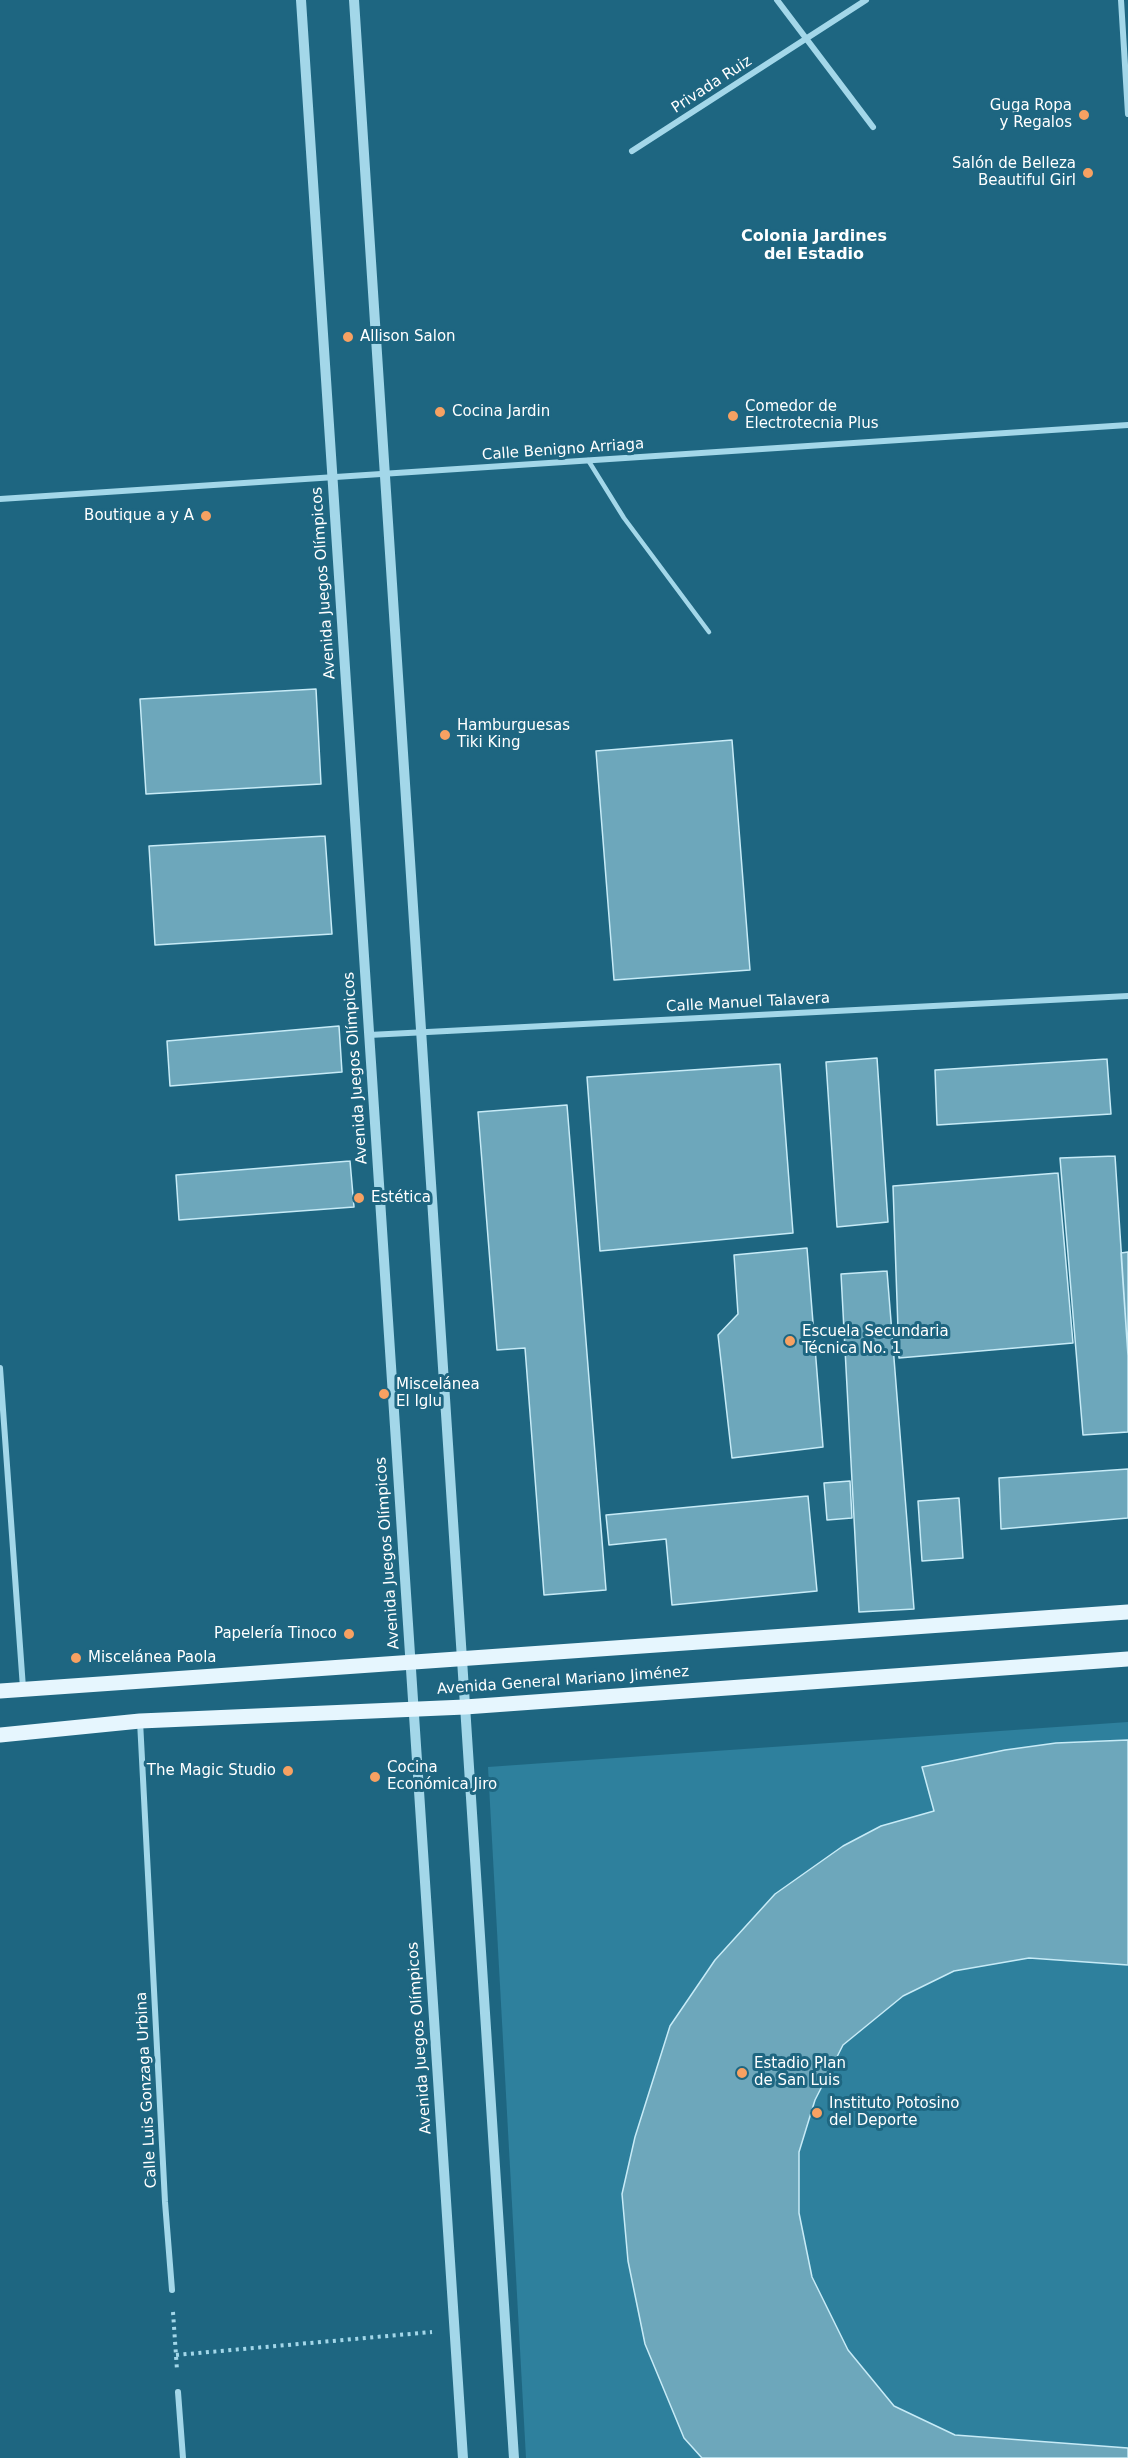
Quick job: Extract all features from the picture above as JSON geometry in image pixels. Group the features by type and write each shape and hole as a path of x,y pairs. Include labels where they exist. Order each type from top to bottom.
{"main road":[{"name":"Avenida General Mariano Jiménez","path":"0,1691 1128,1612"},
{"name":"Avenida General Mariano Jiménez","path":"0,1735 140,1721 465,1707 1128,1659"}],"street":[{"name":"Avenida Juegos Olímpicos","path":"301,0 463,2458"},
{"path":"354,0 514,2458"},
{"path":"777,0 873,127"},
{"name":"Privada Ruiz","path":"632,151 866,0"},
{"path":"1121,0 1128,114"},
{"name":"Calle Benigno Arriaga","path":"0,499 1128,424"},
{"name":"Calle Manuel Talavera","path":"369,1035 1128,996"},
{"path":"0,1368 23,1689"},
{"name":"Calle Luis Gonzaga Urbina","path":"140,1721 165,2202 172,2290"},
{"path":"178,2392 183,2458"}],"lane":[{"path":"588,460 624,518 709,632"}],"path":[{"path":"172,2290 178,2392"},
{"path":"176,2355 454,2330"}],"shaded area":[{"name":"Instituto Potosino del Deporte","path":"1128,1722 1128,2458 526,2458 488,1767"}],"building":[{"path":"316,689 321,784 146,794 140,699"},
{"path":"732,740 750,970 614,980 596,751"},
{"path":"325,836 332,934 155,945 149,846"},
{"path":"339,1026 342,1072 170,1086 167,1041"},
{"path":"877,1058 888,1222 837,1227 826,1062"},
{"path":"1107,1059 1111,1114 937,1125 935,1070"},
{"path":"780,1064 793,1233 600,1251 587,1077"},
{"path":"567,1105 606,1590 544,1595 525,1348 497,1350 478,1112"},
{"path":"1115,1156 1128,1356 1128,1432 1083,1435 1060,1158"},
{"path":"350,1161 354,1207 179,1220 176,1175"},
{"path":"1058,1173 1073,1343 899,1358 893,1186"},
{"path":"807,1248 823,1447 732,1458 718,1335 738,1314 734,1255"},
{"path":"1128,1252 1128,1356 1121,1253"},
{"path":"887,1271 914,1609 859,1612 841,1274"},
{"path":"1128,1469 1128,1518 1001,1529 999,1478"},
{"path":"850,1481 852,1518 827,1520 824,1483"},
{"path":"808,1496 817,1591 672,1605 666,1539 609,1545 606,1515"},
{"path":"959,1498 963,1558 922,1561 918,1501"},
{"name":"Estadio Plan de San Luis","path":"1128,1740 1128,1965 1029,1958 954,1971 903,1996 843,2045 815,2100 799,2152 799,2213 812,2277 848,2350 894,2406 955,2435 1128,2448 1128,2458 702,2458 684,2438 645,2344 628,2261 622,2194 635,2137 670,2026 715,1960 775,1894 843,1846 881,1826 934,1811 922,1767 1005,1750 1056,1743"}],"place":[{"name":"Guga Ropa y Regalos","path":"1084,115"},
{"name":"Salón de Belleza Beautiful Girl","path":"1088,173"},
{"name":"Allison Salon","path":"348,337"},
{"name":"Cocina Jardin","path":"440,412"},
{"name":"Comedor de Electrotecnia Plus","path":"733,416"},
{"name":"Boutique a y A","path":"206,516"},
{"name":"Hamburguesas Tiki King","path":"445,735"},
{"name":"Estética","path":"359,1198"},
{"name":"Escuela Secundaria Técnica No. 1","path":"790,1341"},
{"name":"Miscelánea El Iglu","path":"384,1394"},
{"name":"Papelería Tinoco","path":"349,1634"},
{"name":"Miscelánea Paola","path":"76,1658"},
{"name":"The Magic Studio","path":"288,1771"},
{"name":"Cocina Económica Jiro","path":"375,1777"},
{"name":"Estadio Plan de San Luis","path":"742,2073"},
{"name":"Instituto Potosino del Deporte","path":"817,2113"}],"district":[{"name":"Colonia Jardines del Estadio","path":"814,246"}]}
